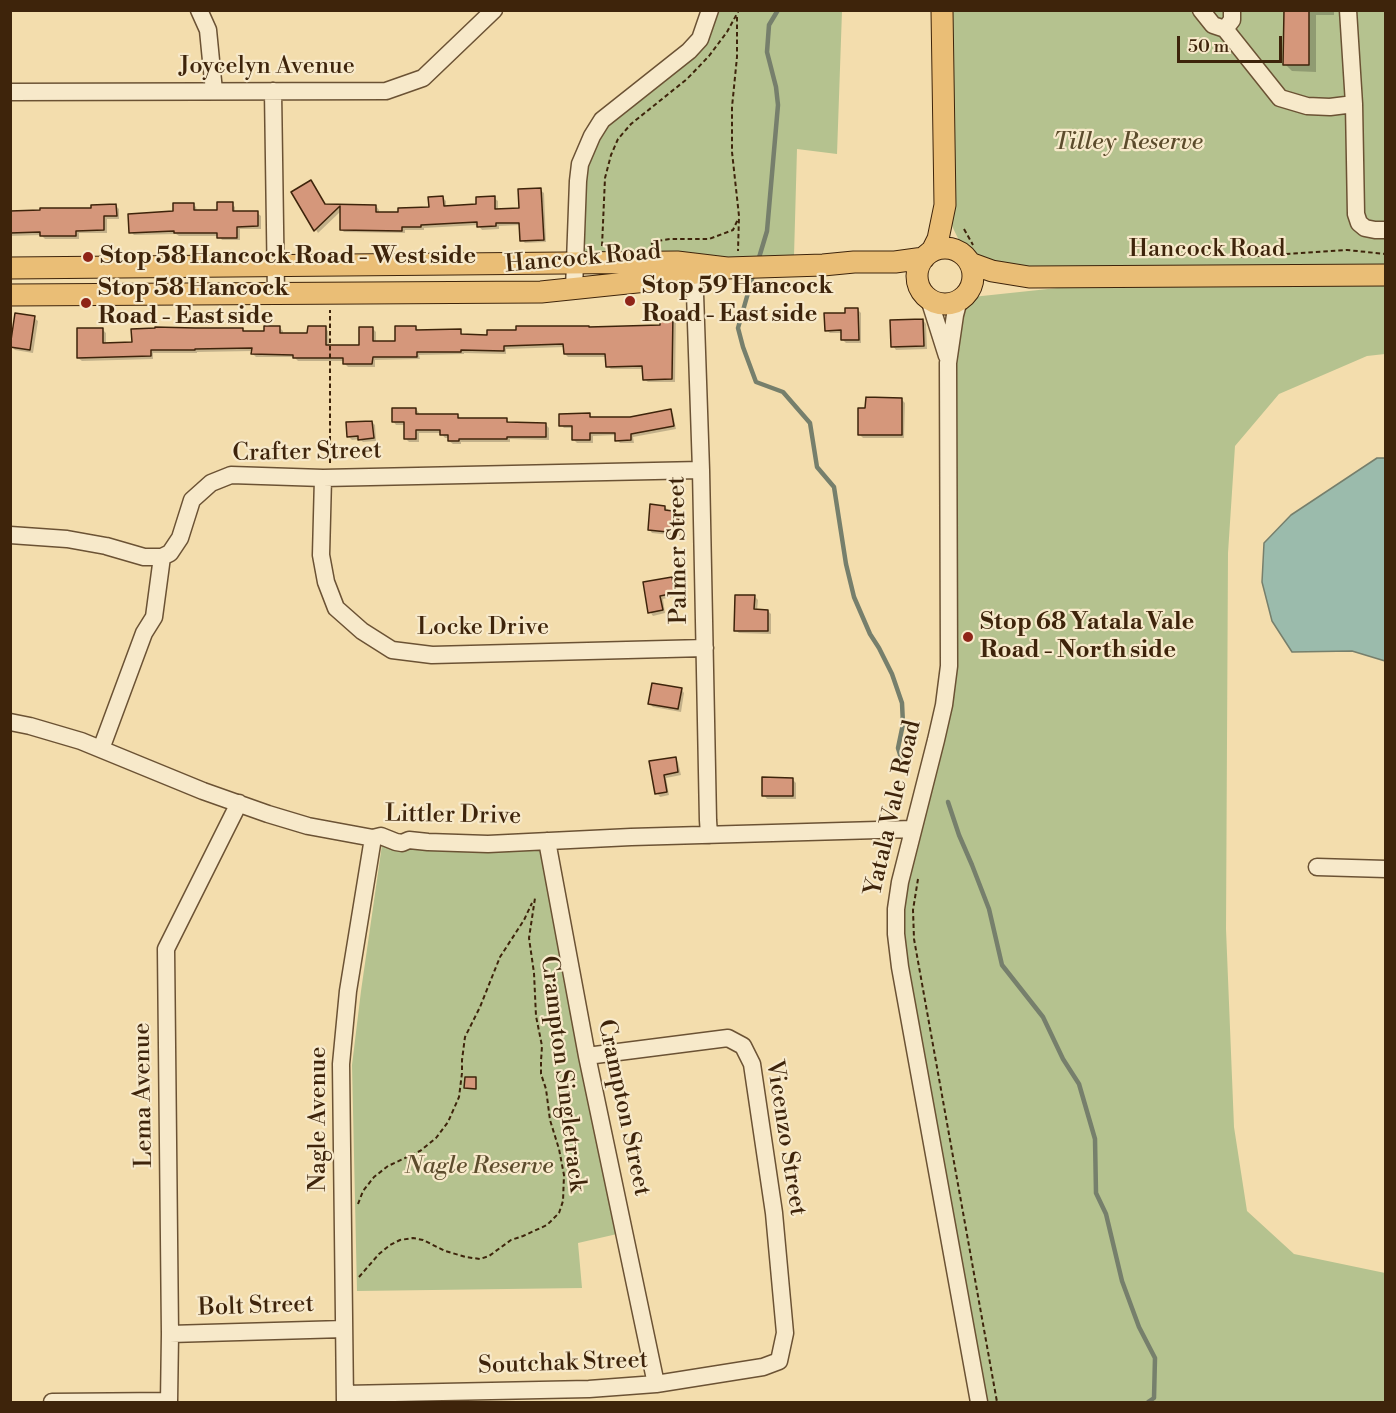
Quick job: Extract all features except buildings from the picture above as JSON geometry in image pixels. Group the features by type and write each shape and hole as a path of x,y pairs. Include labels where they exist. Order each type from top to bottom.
{"main road":[{"path":"942,10 945,205 938,239 918,271 924,292 938,303 946,304 964,296 972,284 974,275 971,256 945,205"},
{"path":"928,254 940,248 950,248 971,256"},
{"name":"Hancock Road","path":"10,295 541,292 656,280 694,269 895,262 928,254"},
{"name":"Hancock Road","path":"971,256 992,271 1029,277 1386,275"},
{"name":"Hancock Road","path":"10,268 677,262 694,269"},
{"name":"Hancock Road","path":"823,265 841,271 892,274 924,292"},
{"name":"Hancock Road","path":"964,296 1029,277"}],"street":[{"path":"199,10 208,30 214,91"},
{"path":"574,289 576,207 580,164 592,136 602,120 689,51 700,39 710,10"},
{"path":"1201,10 1213,25 1225,29 1280,98 1307,106 1330,107 1354,104"},
{"path":"1225,29 1232,20 1232,10"},
{"path":"1348,10 1354,104 1356,214 1359,223 1365,228 1386,230"},
{"name":"Joycelyn Avenue","path":"10,92 386,91 423,78 493,11"},
{"path":"273,91 276,294"},
{"name":"Palmer Street","path":"694,269 710,835"},
{"name":"Yatala Vale Road","path":"924,292 948,363"},
{"name":"Yatala Vale Road","path":"964,296 948,363 949,666 944,705 900,882 896,909 896,934 900,967 979,1402"},
{"name":"Crafter Street","path":"162,558 170,553 180,538 192,500 211,483 231,475 327,477 701,470"},
{"name":"Locke Drive","path":"327,477 321,555 326,582 336,608 362,631 392,650 432,655 705,648"},
{"path":"10,535 67,539 162,558 154,617 144,633 101,749"},
{"name":"Littler Drive","path":"10,722 61,735 203,791 308,826 374,838 381,836 402,843 409,840 488,844 547,840 913,829"},
{"name":"Lema Avenue","path":"170,1402 166,949 239,803"},
{"name":"Nagle Avenue","path":"345,1398 341,1064 348,991 374,838"},
{"name":"Crampton Street","path":"547,840 587,1056 656,1384"},
{"path":"1317,867 1386,869"},
{"name":"Vicenzo Street","path":"587,1056 728,1038 743,1046 752,1064 774,1213 785,1333 779,1361"},
{"name":"Bolt Street","path":"170,1334 344,1329"},
{"name":"Soutchak Street","path":"345,1398 589,1389 656,1384 763,1367 779,1361"},
{"path":"52,1402 170,1402"}],"path":[{"path":"602,263 605,178 610,155 618,139 631,124 687,79 709,56 727,32 739,10"},
{"path":"737,14 732,152 744,268"},
{"path":"642,263 645,246 670,239 709,239 733,230 739,216"},
{"path":"964,229 973,245 971,256"},
{"path":"1232,258 1336,250 1386,254"},
{"path":"327,477 330,304"},
{"path":"918,872 914,939 997,1402"},
{"path":"343,1220 349,1220 363,1191 374,1177 388,1166 420,1150 436,1138 448,1122 459,1097 465,1037 500,957 535,898 544,885 554,879"},
{"name":"Crampton Singletrack","path":"344,1294 379,1254 400,1240 413,1238 423,1240 446,1251 480,1259 489,1256 511,1240 547,1224 560,1213 564,1175 541,1074 542,1046 536,1016 529,938 535,898"}],"green space":[{"path":"710,11 842,11 837,154 797,149 794,256 574,264 592,136 689,51"},
{"name":"Tilley Reserve","path":"942,11 1385,11 1385,354 1367,356 1279,394 1235,446 1228,553 1226,929 1234,1127 1247,1211 1294,1254 1385,1273 1385,1402 978,1402 896,909 944,705 944,345 963,298 1161,277 970,263 945,205"},
{"name":"Nagle Reserve","path":"382,845 426,850 541,851 617,1234 578,1243 582,1288 357,1291 352,1065"}],"shaded area":[{"path":"1377,458 1386,458 1385,661 1352,651 1292,652 1272,621 1262,582 1264,543 1291,515"}],"waterway":[{"path":"758,261 767,231 778,105 767,52 769,25 778,10"},
{"path":"754,272 738,328 743,347 756,382 783,392 810,423 817,467 834,487 846,564 854,597 870,634 892,674 902,703 903,724 898,748 902,761"},
{"path":"948,802 989,909 1002,965 1043,1017 1063,1059 1079,1084 1095,1139 1096,1193 1106,1214 1122,1281 1139,1327 1155,1358 1154,1398 1148,1402"}],"place":[{"name":"Stop 58 Hancock Road - West side","path":"88,257"},
{"name":"Stop 59 Hancock Road - East side","path":"630,301"},
{"name":"Stop 58 Hancock Road - East side","path":"86,303"},
{"name":"Stop 68 Yatala Vale Road - North side","path":"968,637"}]}
